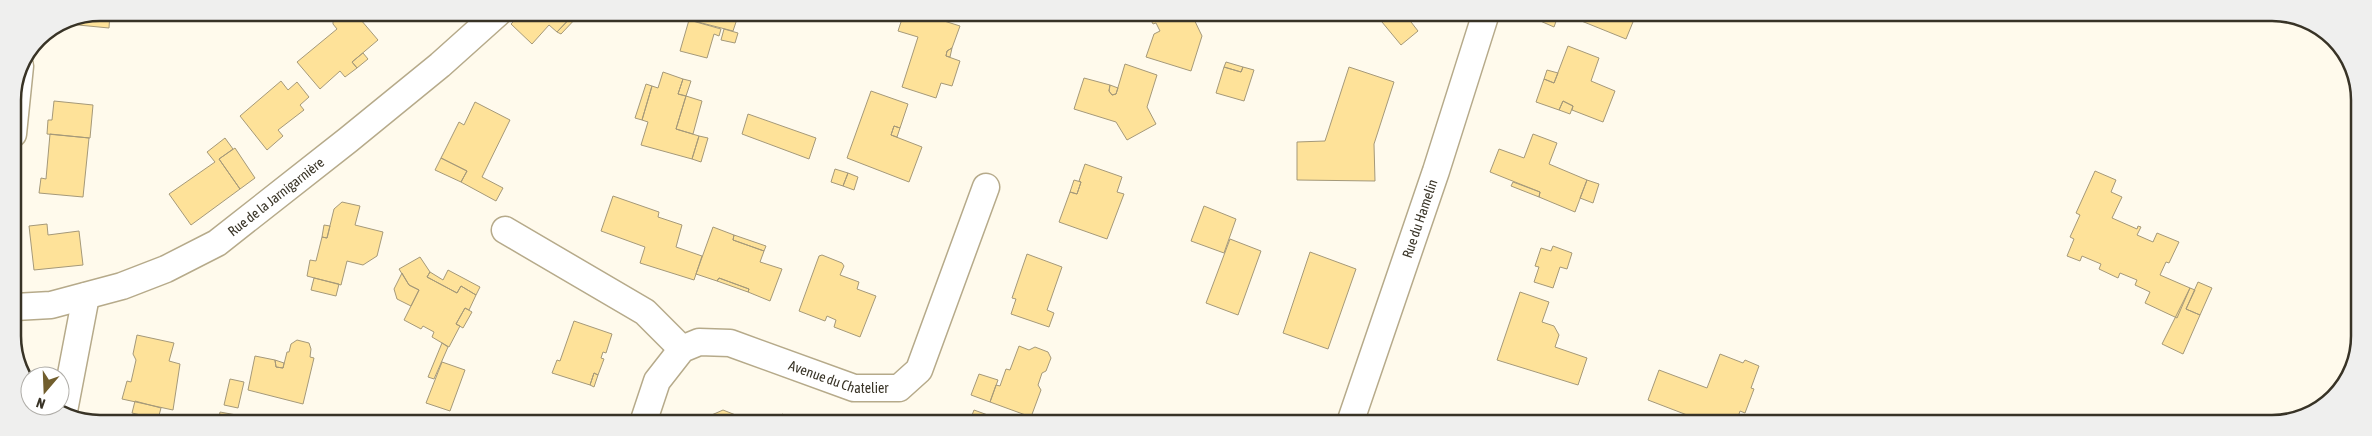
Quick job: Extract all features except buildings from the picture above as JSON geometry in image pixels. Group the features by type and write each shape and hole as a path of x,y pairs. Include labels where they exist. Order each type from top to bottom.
{"street":[{"name":"Rue de la Jarnigarnière","path":"21,307 51,305 122,286 166,269 217,243 348,140 489,21"},
{"name":"Rue du Hamelin","path":"1353,415 1436,171 1483,21"},
{"name":"Avenue du Chatelier","path":"682,349 699,342 730,343 854,388 899,388 919,370 986,187"},
{"path":"505,230 645,312 682,349 657,381 646,415"},
{"path":"70,380 86,296"}]}
